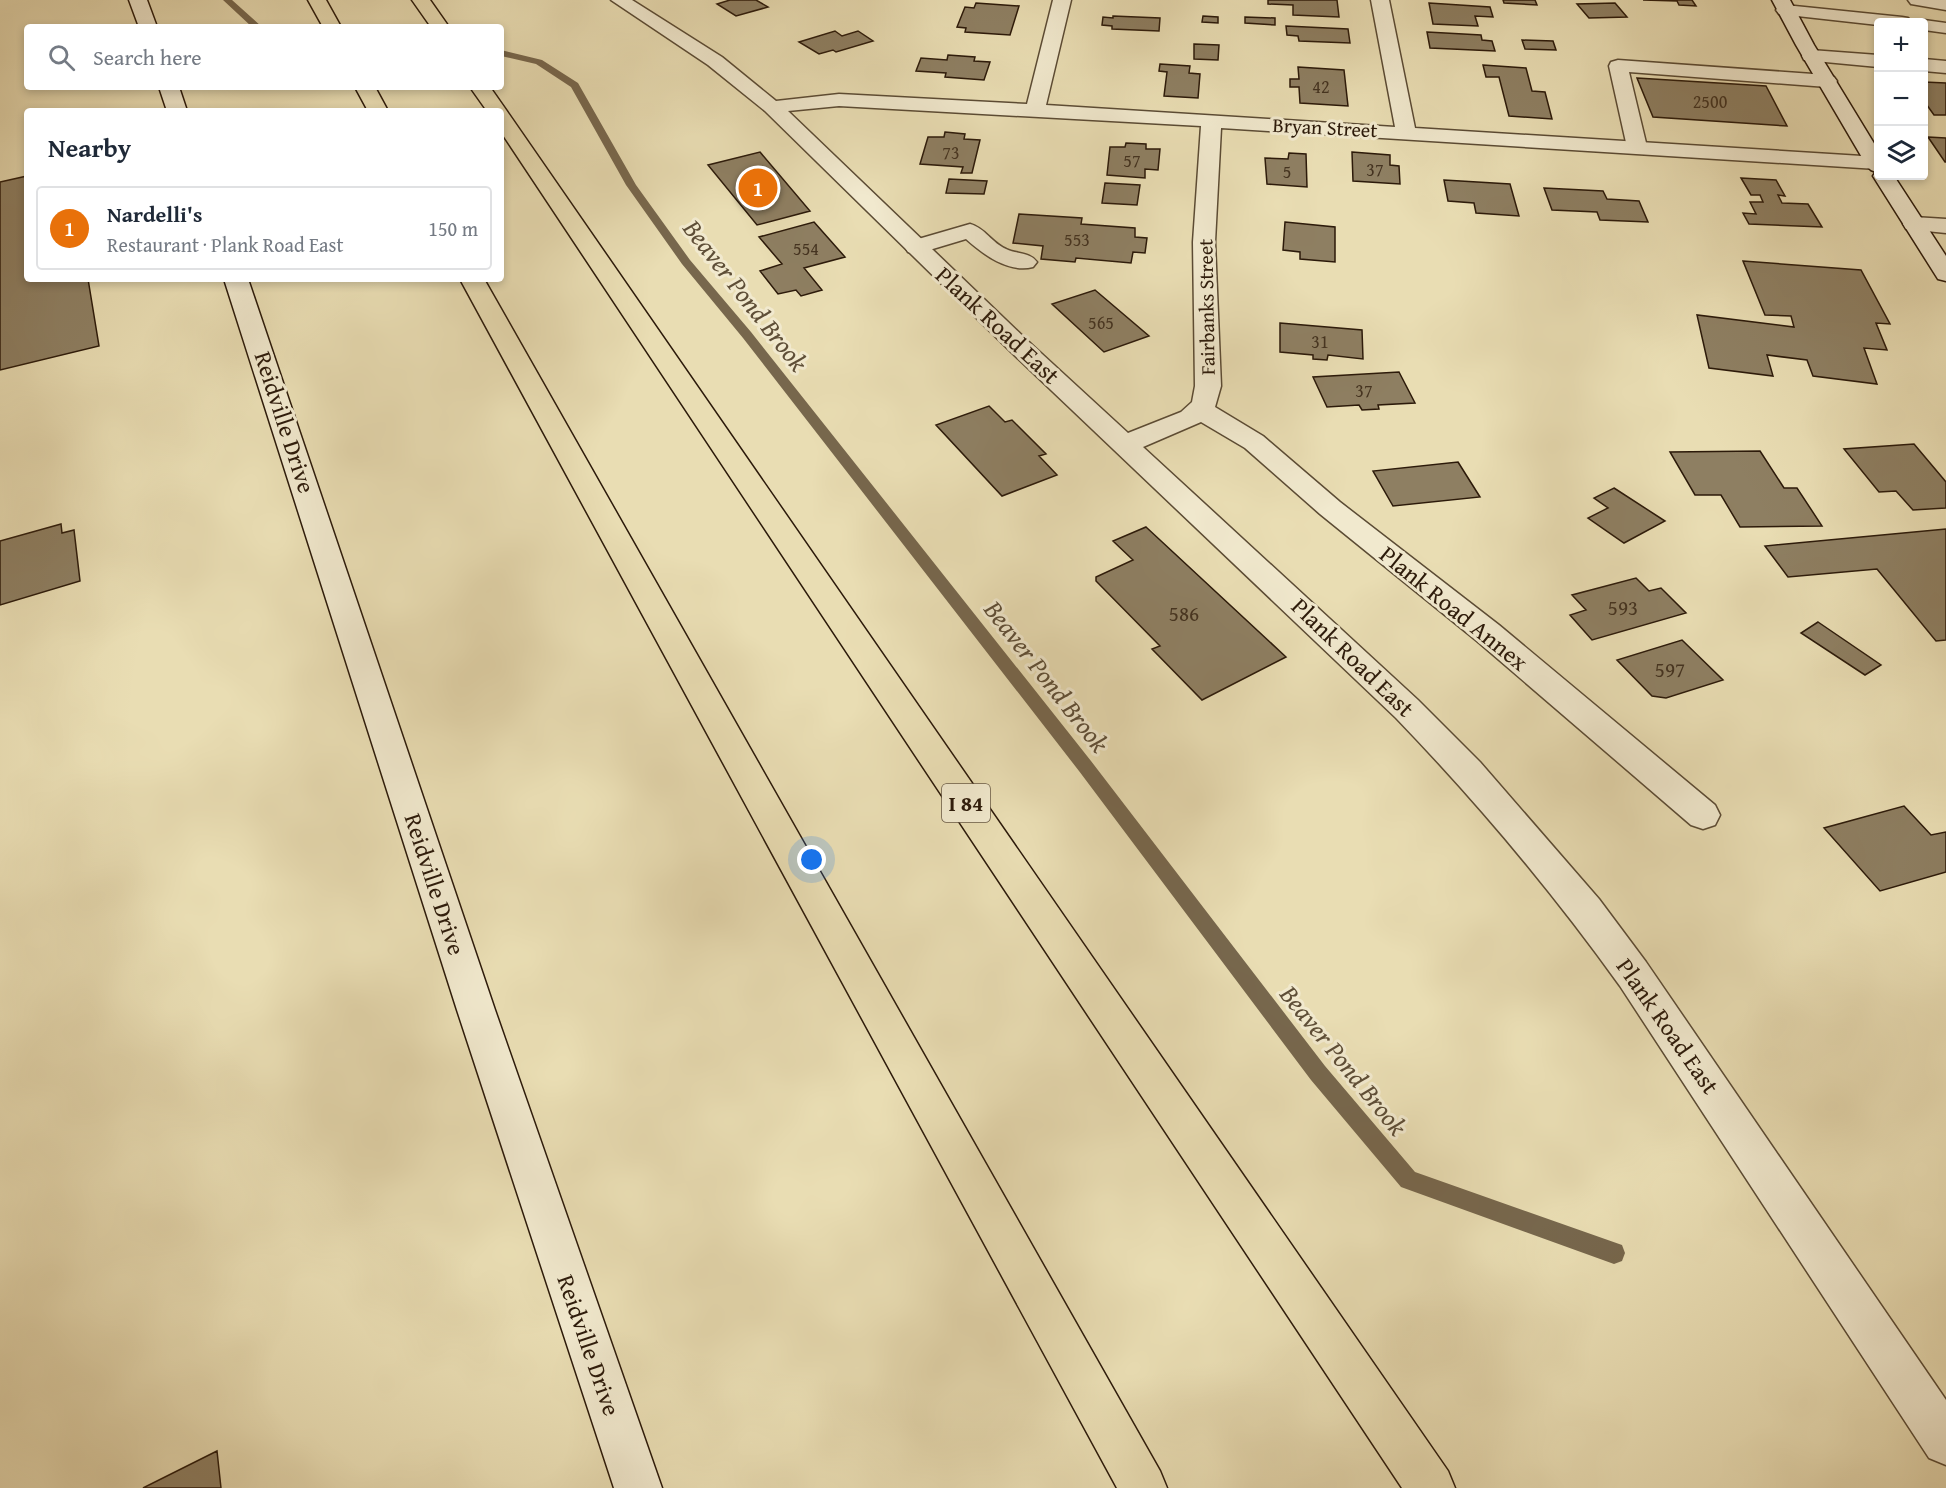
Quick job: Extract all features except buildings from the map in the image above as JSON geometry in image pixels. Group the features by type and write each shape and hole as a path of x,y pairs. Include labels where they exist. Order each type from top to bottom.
{"highway":[{"path":"317,0 330,24"},
{"path":"421,0 438,24"},
{"path":"367,90 376,108"},
{"path":"482,90 495,108"},
{"name":"I 84","path":"504,121 1431,1488"},
{"path":"474,282 1143,1488"}],"street":[{"path":"138,0 147,24"},
{"name":"Plank Road East","path":"620,0 715,61 772,106 916,247 1407,709 1468,771 1526,836 1586,910 1639,983 1946,1441"},
{"path":"1035,110 1062,0"},
{"path":"1380,0 1406,132"},
{"path":"1917,0 1946,5"},
{"path":"1783,5 1874,18"},
{"path":"1783,5 1811,56 1874,158"},
{"path":"1928,26 1946,28"},
{"path":"1811,56 1874,61"},
{"path":"1928,65 1946,67"},
{"path":"1637,147 1617,66 1827,81"},
{"path":"170,90 176,108"},
{"name":"Bryan Street","path":"772,106 839,100 1035,110 1637,147 1874,167"},
{"name":"Fairbanks Street","path":"1125,444 1190,418 1204,404 1208,386 1204,242 1211,120"},
{"path":"1887,180 1944,269"},
{"path":"1914,224 1946,226"},
{"path":"916,247 970,231 1001,225"},
{"path":"970,231 997,254 1025,262"},
{"name":"Reidville Drive","path":"237,282 274,388 476,1010 638,1488"},
{"name":"Plank Road Annex","path":"1199,409 1254,442 1330,508 1488,633 1703,815"}],"waterway":[{"name":"Beaver Pond Brook","path":"227,0 254,24"},
{"name":"Beaver Pond Brook","path":"504,53 539,62 575,85 631,185 686,262 747,335 1085,766 1318,1073 1408,1180 1614,1253"}],"place":[{"name":"Nardelli's","path":"758,188"}]}
